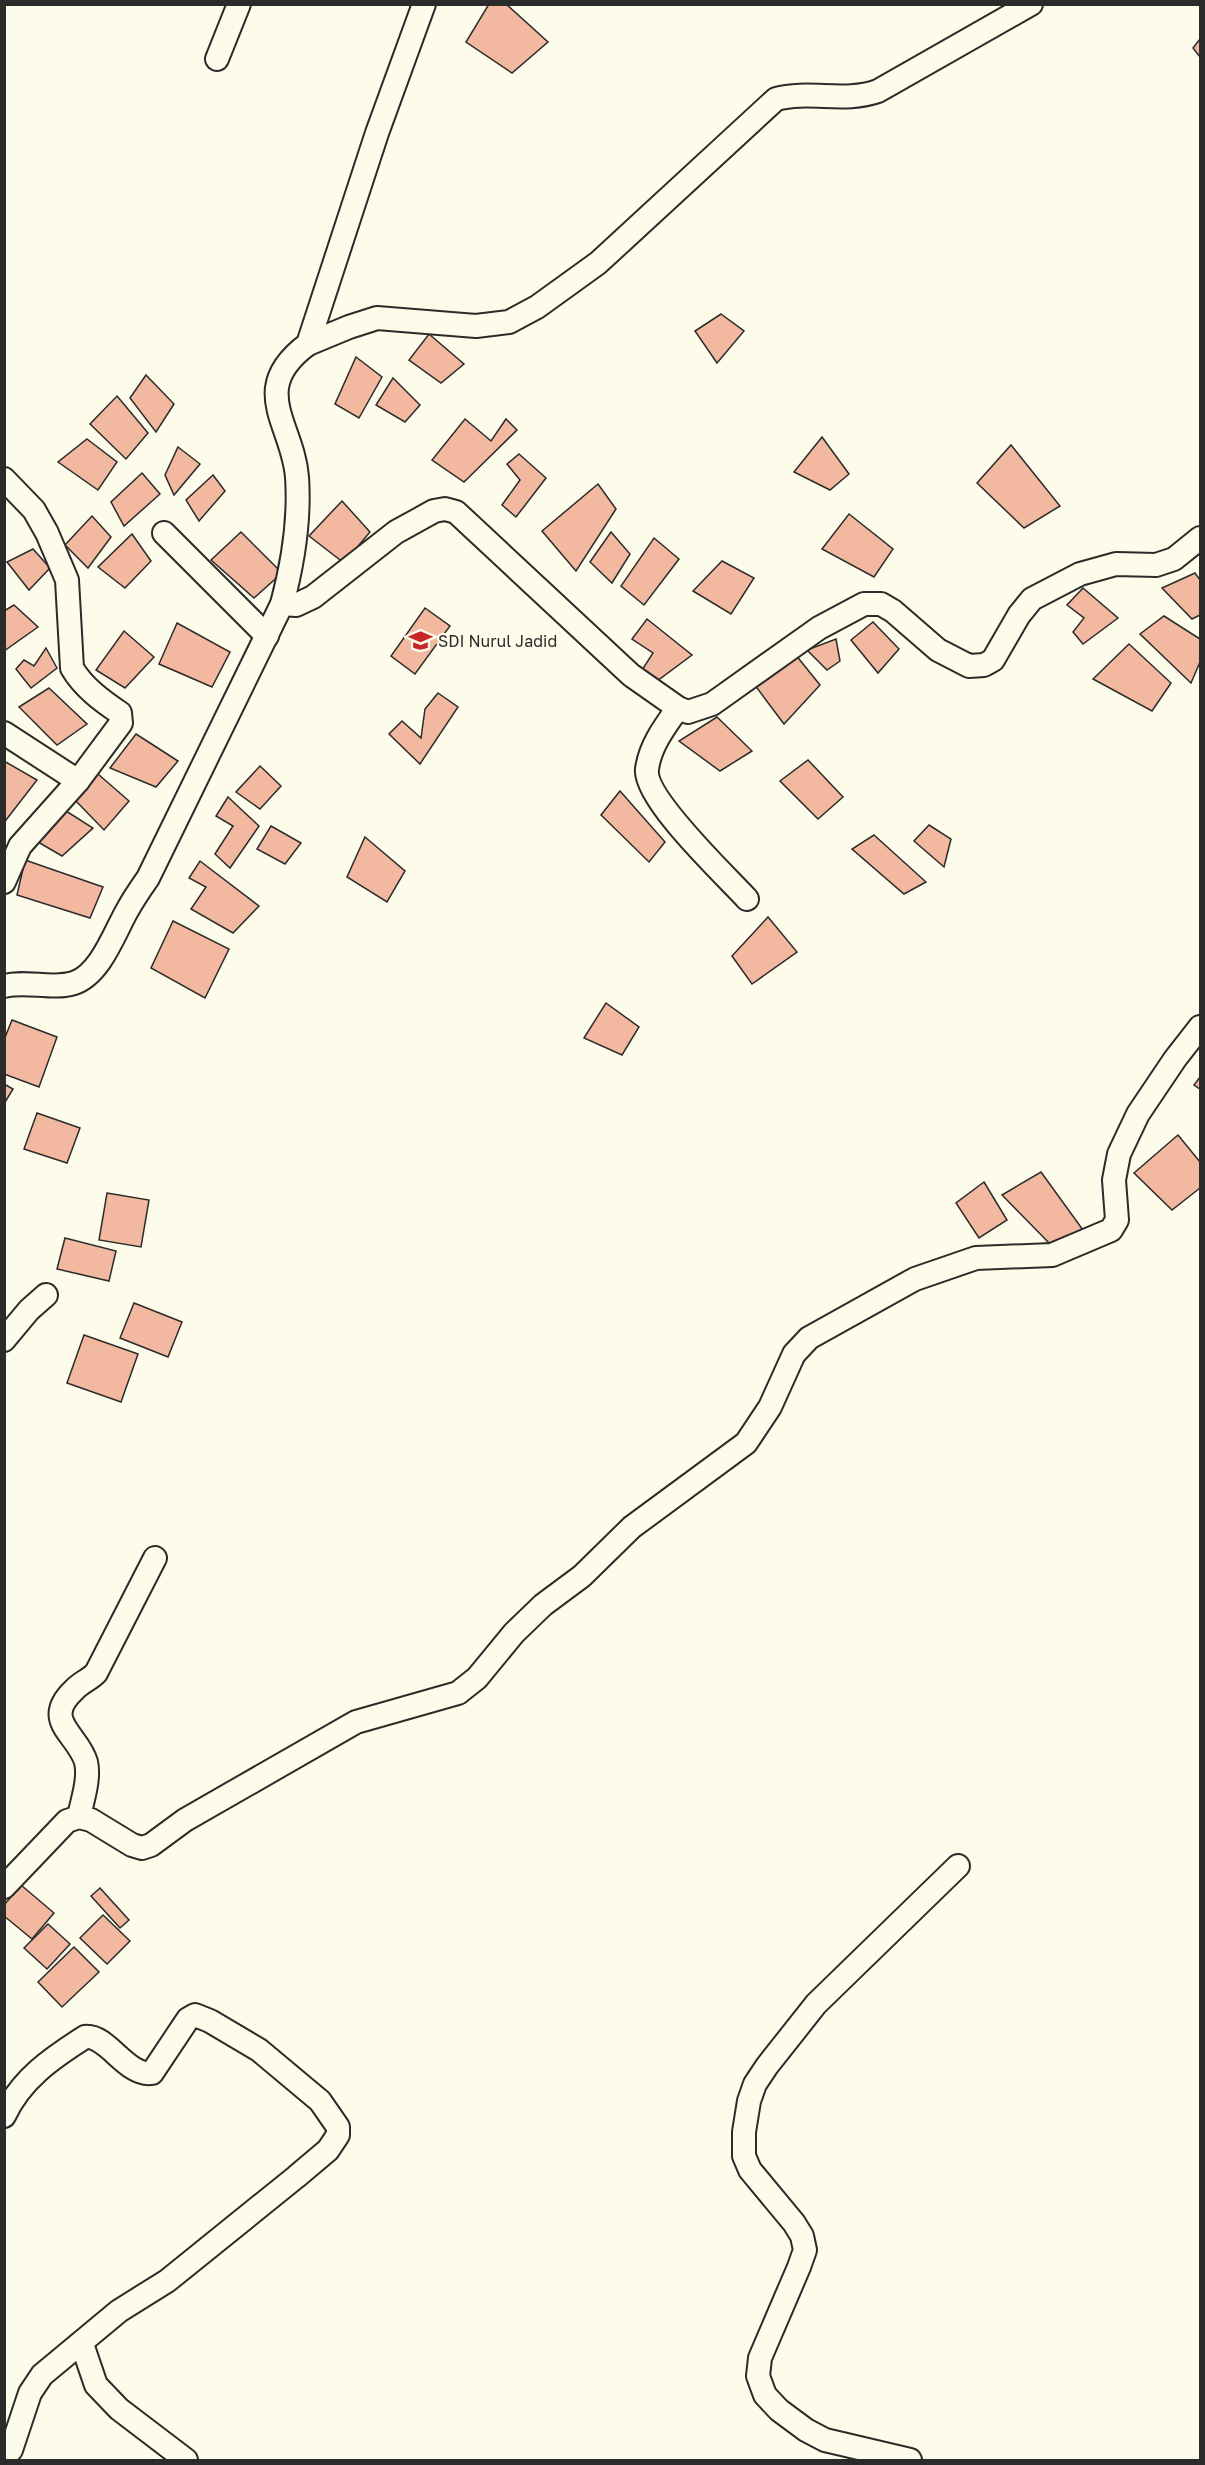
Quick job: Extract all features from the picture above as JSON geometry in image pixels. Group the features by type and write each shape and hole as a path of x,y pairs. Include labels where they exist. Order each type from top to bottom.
{"street":[{"path":"217,59 239,4"},
{"path":"308,344 377,133 424,4"},
{"path":"4,986 15,983 74,983 84,978 111,947 127,910 148,878 282,604 292,570 298,502 297,474 276,409 276,390 294,354 308,344 377,318 476,326 509,322 537,307 598,263 776,99 791,95 863,96 878,91 1031,4"},
{"path":"4,479 34,510 47,533 67,580 72,668 77,678 101,700 120,713 120,723 114,735 78,782 20,846 4,882"},
{"path":"282,604 296,605 313,597 396,532 434,511 446,509 456,512 631,675 678,708 688,712 712,704 819,628 864,604 881,604 893,610 938,650 969,666 984,665 993,660 1019,615 1032,599 1080,574 1116,564 1156,565 1174,558 1200,538"},
{"path":"164,533 267,636"},
{"path":"678,708 659,736 650,756 646,772 650,789 675,822 747,898"},
{"path":"4,733 78,782"},
{"path":"4,1887 67,1821 79,1818 91,1820 132,1845 142,1848 151,1845 185,1820 356,1722 458,1693 477,1678 514,1633 543,1605 582,1576 632,1527 746,1443 770,1407 794,1354 809,1338 915,1279 976,1258 1052,1255 1112,1230 1117,1220 1114,1180 1119,1154 1138,1114 1200,1027"},
{"path":"4,1340 29,1310 46,1295"},
{"path":"79,1818 86,1779 86,1764 81,1751 61,1723 60,1714 65,1701 75,1688 87,1682 96,1673 155,1558"},
{"path":"907,2460 825,2450 806,2430 779,2410 765,2396 758,2376 760,2358 805,2250 802,2236 794,2223 750,2170 744,2156 744,2132 749,2101 755,2084 816,2004 958,1866"},
{"path":"4,2116 10,2103 34,2074 85,2037 95,2038 140,2072 147,2074 156,2069 188,2019 195,2015 210,2021 259,2050 320,2101 338,2127 338,2135 328,2150 167,2281 119,2311 42,2375 30,2393 12,2456"},
{"path":"82,2344 96,2385 119,2409 186,2460"}],"building":[{"path":"489,4 506,4 548,42 512,73 466,42"},
{"path":"1200,39 1200,57 1193,48"},
{"path":"721,314 744,331 717,363 695,331"},
{"path":"429,334 464,364 441,383 409,360"},
{"path":"356,357 382,377 359,418 335,404"},
{"path":"146,375 174,404 156,432 130,398"},
{"path":"393,378 420,405 405,422 376,405"},
{"path":"117,396 148,433 126,459 90,424"},
{"path":"465,419 491,441 506,419 517,430 464,482 432,460"},
{"path":"822,437 849,474 830,490 794,472"},
{"path":"87,439 117,462 98,490 58,462"},
{"path":"1011,445 1060,506 1024,528 977,483"},
{"path":"178,447 200,464 174,495 165,475"},
{"path":"519,454 546,478 516,517 502,505 520,480 507,464"},
{"path":"142,473 160,494 124,526 111,502"},
{"path":"213,475 225,491 199,521 186,500"},
{"path":"598,484 616,509 576,571 542,531"},
{"path":"342,501 370,532 344,563 309,536"},
{"path":"849,514 893,549 874,577 822,549"},
{"path":"92,516 111,537 88,568 65,545"},
{"path":"241,532 282,573 254,598 211,560"},
{"path":"611,532 630,554 612,583 590,562"},
{"path":"132,534 151,561 125,588 98,567"},
{"path":"654,538 679,559 644,605 621,586"},
{"path":"33,549 50,568 29,590 7,562"},
{"path":"722,561 754,578 731,614 693,591"},
{"path":"1195,573 1200,580 1200,615 1192,619 1162,588"},
{"path":"1083,588 1118,618 1083,644 1073,632 1084,618 1067,605"},
{"path":"14,605 38,627 4,651 4,611"},
{"name":"SDI Nurul Jadid","path":"425,608 450,626 415,674 391,656"},
{"path":"1164,616 1200,639 1200,662 1191,683 1140,634"},
{"path":"647,619 692,655 657,681 642,670 653,653 632,639"},
{"path":"873,622 899,649 878,673 851,640"},
{"path":"177,623 230,652 212,687 159,664"},
{"path":"124,631 154,657 125,688 96,670"},
{"path":"836,639 840,661 827,670 807,650"},
{"path":"1129,644 1171,683 1152,711 1093,679"},
{"path":"46,648 57,668 31,688 16,669 24,660 34,666"},
{"path":"795,654 820,685 784,724 754,684"},
{"path":"49,688 87,724 57,745 19,707"},
{"path":"438,693 458,707 420,764 389,734 402,721 421,738 425,709"},
{"path":"717,717 752,751 720,771 679,741"},
{"path":"136,734 178,761 156,787 110,768"},
{"path":"808,760 843,797 818,819 780,781"},
{"path":"4,761 37,780 6,820 4,819"},
{"path":"260,766 281,786 260,809 236,792"},
{"path":"98,774 129,801 104,830 74,799"},
{"path":"620,791 665,842 649,862 601,815"},
{"path":"228,797 259,826 230,868 215,854 233,826 216,816"},
{"path":"66,811 93,828 62,856 38,842"},
{"path":"929,825 951,839 944,867 914,841"},
{"path":"271,826 301,843 285,864 257,849"},
{"path":"874,835 926,882 904,894 852,849"},
{"path":"365,837 405,871 387,902 347,877"},
{"path":"25,860 103,887 90,918 17,895"},
{"path":"200,861 259,906 233,933 191,909 206,887 189,878"},
{"path":"768,917 797,952 752,984 732,956"},
{"path":"173,921 229,949 205,998 151,968"},
{"path":"606,1003 639,1027 622,1055 584,1038"},
{"path":"12,1020 57,1037 39,1087 4,1074 4,1040"},
{"path":"1200,1077 1200,1089 1194,1085"},
{"path":"4,1084 13,1089 4,1104"},
{"path":"37,1113 80,1128 67,1163 24,1149"},
{"path":"1178,1135 1200,1162 1200,1188 1172,1210 1134,1173"},
{"path":"1041,1172 1083,1230 1052,1246 1002,1195"},
{"path":"984,1182 1007,1220 979,1238 956,1203"},
{"path":"107,1193 149,1200 141,1247 99,1240"},
{"path":"65,1238 116,1251 109,1281 57,1269"},
{"path":"134,1303 182,1322 168,1357 120,1338"},
{"path":"84,1335 138,1354 121,1402 67,1383"},
{"path":"21,1885 54,1913 32,1939 4,1916 4,1905"},
{"path":"100,1888 129,1920 120,1928 91,1896"},
{"path":"103,1915 130,1941 107,1964 80,1938"},
{"path":"48,1924 70,1944 47,1969 24,1948"},
{"path":"74,1947 99,1972 62,2007 38,1982"}],"place":[{"name":"SDI Nurul Jadid","path":"420,641"}]}
